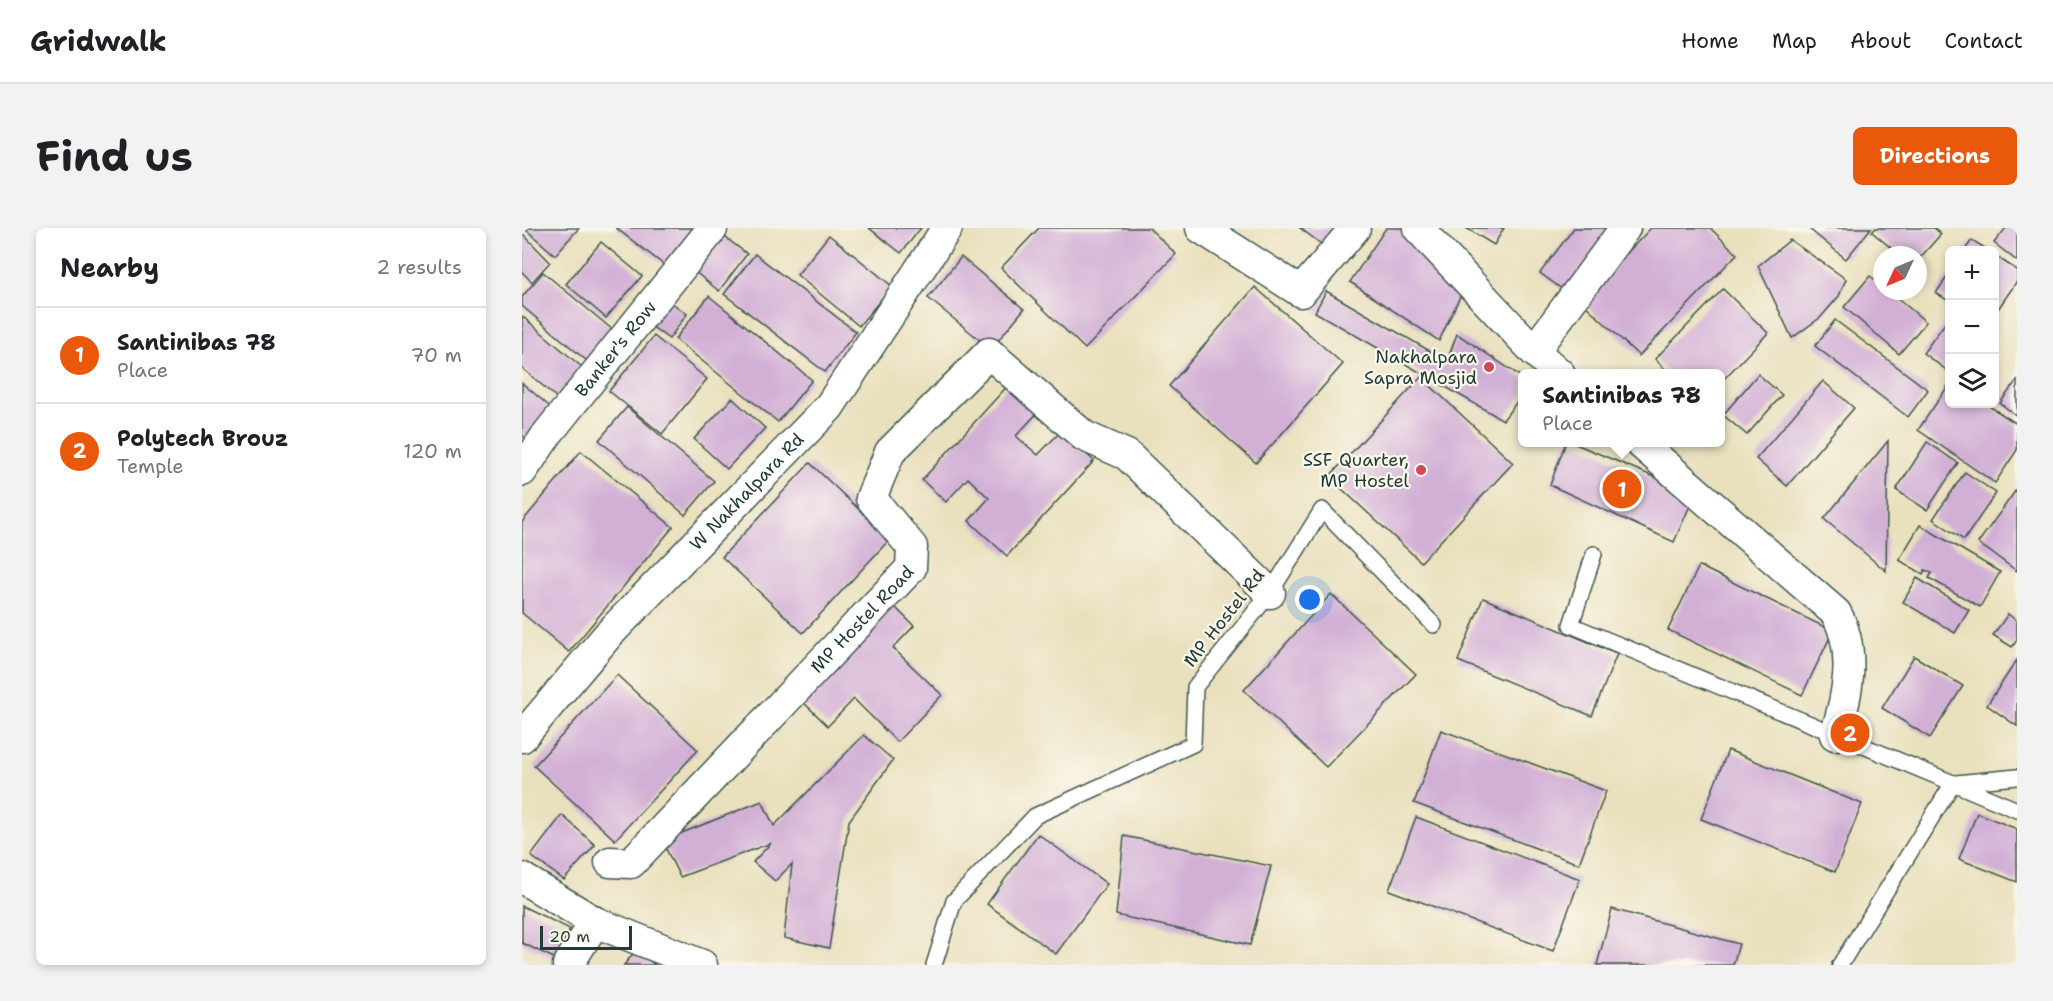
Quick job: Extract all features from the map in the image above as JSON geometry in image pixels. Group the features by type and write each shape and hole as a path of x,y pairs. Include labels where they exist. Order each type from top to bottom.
{"street":[{"name":"W Nakhalpara Rd","path":"522,737 608,635 829,406 947,228"},
{"path":"1201,228 1301,292 1355,228"},
{"path":"1418,228 1534,351 1554,369"},
{"path":"1534,351 1625,228"},
{"name":"Banker's Row","path":"522,471 548,433 712,229"},
{"name":"MP Hostel Road","path":"610,862 632,863 911,568 912,547 871,498 890,452 989,353 1084,436 1127,455 1270,593"},
{"path":"1645,447 1836,613 1847,639 1849,680 1835,735"},
{"path":"522,878 595,922 702,965"},
{"path":"568,965 595,922"}],"lane":[{"name":"MP Hostel Rd","path":"934,965 954,901 1035,816 1193,744 1195,687 1270,593 1322,510 1434,625"},
{"path":"1594,554 1571,624 2017,810"},
{"path":"1953,783 2017,777"},
{"path":"1840,965 1953,783"}],"building":[{"path":"524,228 579,228 555,255"},
{"path":"616,228 698,228 668,268"},
{"path":"869,228 921,228 901,253"},
{"path":"1039,228 1149,228 1176,254 1085,349 1001,268"},
{"path":"1300,228 1344,228 1328,249"},
{"path":"1386,228 1402,228 1464,288 1439,341 1350,282"},
{"path":"1466,228 1504,228 1494,245"},
{"path":"1574,228 1613,228 1566,292 1540,273"},
{"path":"1651,228 1710,228 1737,254 1639,356 1581,301"},
{"path":"1808,228 1871,228 1846,259"},
{"path":"1876,228 1934,228 1941,234 1927,250 1927,246 1889,246 1872,232"},
{"path":"2006,228 2017,228 2017,261 1999,246 1994,243"},
{"path":"717,231 747,254 719,291 689,267"},
{"path":"522,233 550,262 532,282 522,272"},
{"path":"829,235 892,286 859,326 797,275"},
{"path":"1790,240 1846,279 1839,296 1821,317 1792,338 1758,266"},
{"path":"1972,240 1982,246 1968,246"},
{"path":"601,242 642,276 606,318 566,284"},
{"path":"755,254 856,332 825,372 724,294"},
{"path":"961,257 1024,309 991,349 928,298"},
{"path":"1999,258 2017,270 2017,281 1999,308"},
{"path":"543,272 619,335 593,366 522,306 522,297"},
{"path":"1870,276 1873,278 1873,300 1900,300 1926,322 1899,354 1844,307"},
{"path":"1945,280 1945,299 1936,293"},
{"path":"1255,287 1343,364 1256,463 1169,386"},
{"path":"1723,289 1768,333 1725,378 1725,369 1665,369 1655,359"},
{"path":"1326,291 1447,361 1457,334 1518,375 1518,400 1503,420 1315,312"},
{"path":"709,296 812,380 778,422 675,339"},
{"path":"665,298 687,314 669,339 647,323"},
{"path":"522,316 589,373 563,403 522,368"},
{"path":"1835,320 1928,390 1908,417 1815,346"},
{"path":"1945,323 1945,369 1923,353"},
{"path":"654,336 707,379 662,434 609,391"},
{"path":"1758,374 1782,395 1747,435 1725,417 1725,413"},
{"name":"SSF Quarter, MP Hostel","path":"1421,377 1513,463 1421,562 1329,477"},
{"path":"2017,380 2017,416 2000,403"},
{"path":"1823,381 1854,408 1787,486 1756,459"},
{"path":"1011,382 1041,409 1016,436 1038,455 1061,431 1094,461 1007,556 969,521 989,498 968,478 946,502 922,480"},
{"path":"522,383 555,411 530,442 522,435"},
{"path":"1945,390 1945,408 1992,408 2017,424 2017,450 1995,483 1918,430"},
{"path":"732,398 765,428 727,469 694,439"},
{"path":"627,407 714,481 685,515 599,440"},
{"path":"1888,441 1886,571 1824,519"},
{"path":"1927,442 1958,463 1927,510 1896,490"},
{"path":"1564,447 1583,447 1695,494 1674,542 1550,485"},
{"path":"581,451 673,527 569,652 522,613 522,522"},
{"path":"810,463 890,539 803,633 722,557"},
{"path":"1965,472 1996,493 1964,540 1933,519"},
{"path":"2017,491 2017,571 1978,543"},
{"path":"1920,525 2000,572 1980,607 1929,578 1932,573 1925,570 1923,574 1899,560"},
{"path":"1699,566 1833,631 1802,695 1668,630"},
{"path":"1917,578 1969,610 1955,633 1903,602"},
{"path":"1331,594 1416,674 1326,767 1244,690"},
{"path":"1483,598 1617,654 1592,716 1458,661"},
{"path":"892,604 914,626 893,648 942,695 897,742 854,699 828,726 800,699"},
{"path":"2008,614 2017,621 2017,640 2012,647 1993,635"},
{"path":"1914,656 1963,686 1930,738 1882,708"},
{"path":"2017,660 2017,726 1987,705"},
{"path":"617,675 698,750 615,840 534,766"},
{"path":"1441,730 1606,791 1579,864 1414,803"},
{"path":"864,735 893,760 849,821 829,948 784,938 792,864 775,881 753,862 771,843 680,877 662,841 762,801 774,826"},
{"path":"1728,750 1862,804 1835,872 1701,819"},
{"path":"1977,813 2017,829 2017,882 1959,859"},
{"path":"562,815 595,845 564,880 531,856"},
{"path":"1416,817 1580,879 1553,951 1389,890"},
{"path":"1038,834 1107,884 1056,954 987,904"},
{"path":"1124,836 1271,866 1250,945 1116,915"},
{"path":"522,906 570,929 556,959 522,943"},
{"path":"1612,909 1739,944 1733,965 1597,965"},
{"path":"636,950 655,965 624,965"}],"place":[{"name":"Nakhalpara Sapra Mosjid","path":"1489,367"},
{"name":"SSF Quarter, MP Hostel","path":"1421,470"},
{"name":"Santinibas 78","path":"1622,489"},
{"name":"Polytech Brouz","path":"1850,733"}]}
